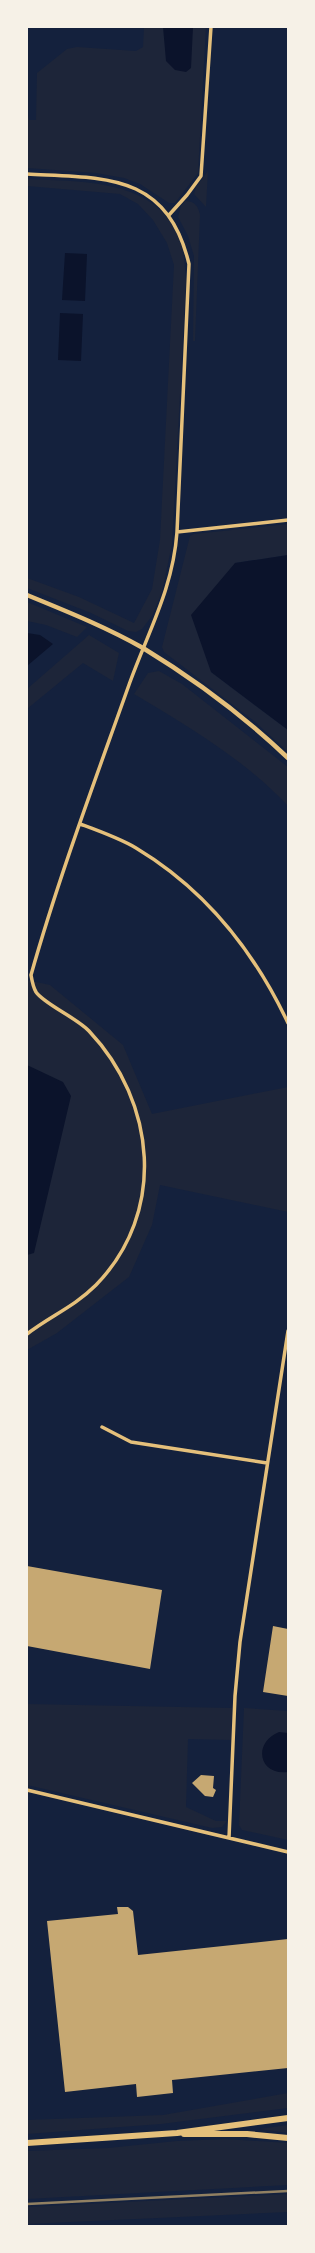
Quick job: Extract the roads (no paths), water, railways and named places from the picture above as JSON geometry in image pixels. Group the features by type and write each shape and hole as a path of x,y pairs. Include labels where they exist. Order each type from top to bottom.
{"main road":[{"path":"27,2143 177,2133 288,2118"},
{"path":"177,2133 192,2136 247,2134 288,2138"}],"street":[{"path":"170,215 188,195 201,176 211,27"},
{"path":"27,174 98,178 117,181 135,188 155,201 170,215 184,245 189,264 177,532 173,566 164,597 142,648 80,824 31,975 36,993 88,1030 103,1046 116,1065 137,1108 145,1156 144,1182 139,1206 130,1231 121,1252 107,1271 76,1302 27,1334"},
{"path":"177,532 288,520"},
{"path":"27,595 96,624 142,648 215,697 288,758"},
{"path":"80,824 114,837 146,855 179,878 213,909 249,953 288,1023"},
{"path":"229,1838 235,1696 240,1642 288,1331"},
{"path":"102,1427 131,1442 268,1463"},
{"path":"27,1790 288,1852"}],"railway":[{"path":"27,2204 288,2191"}]}
